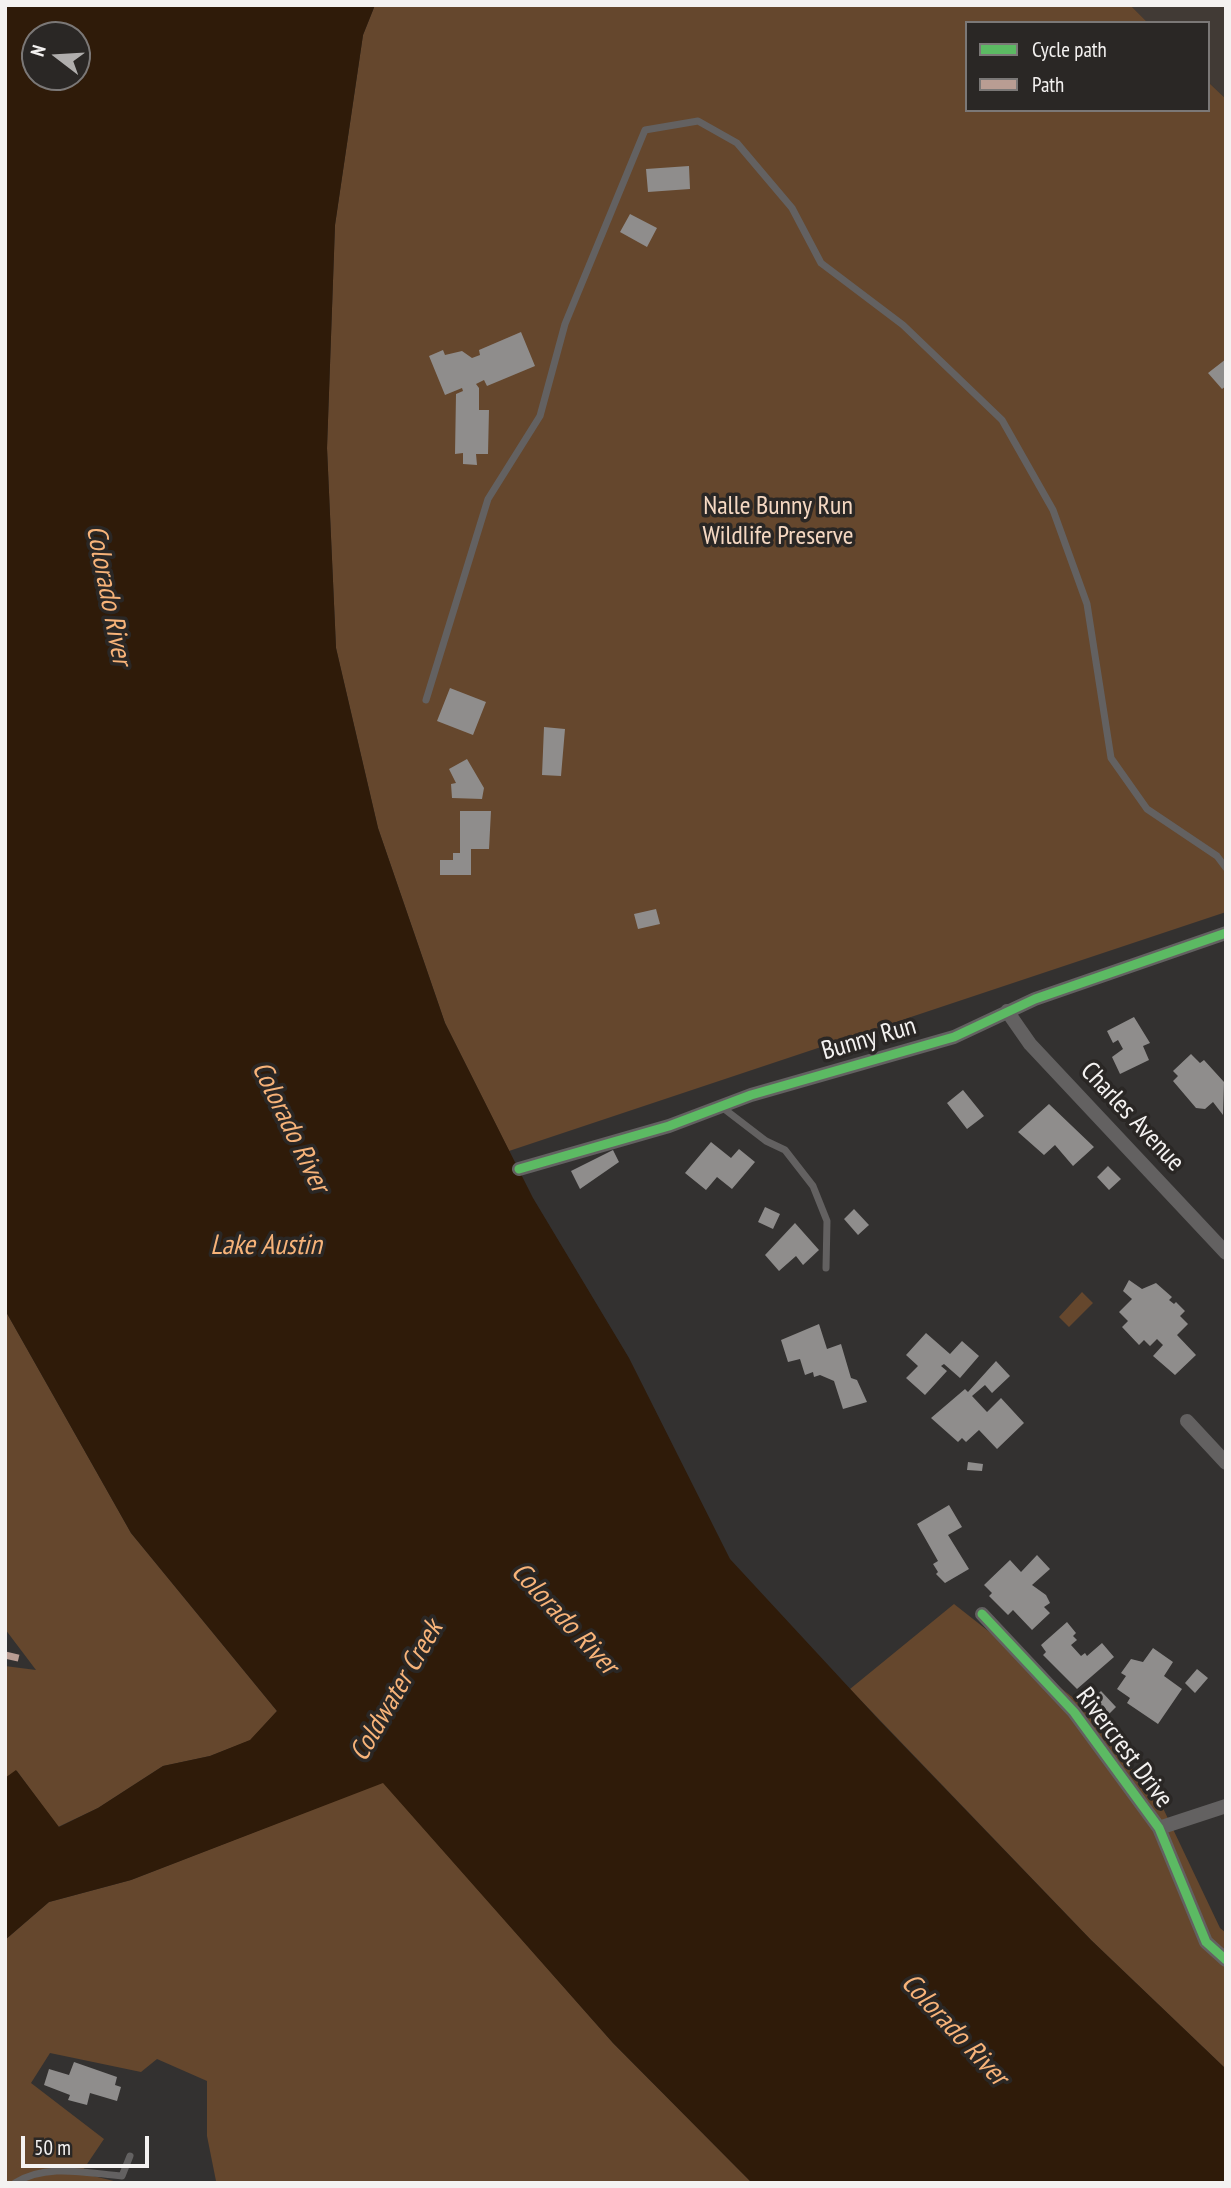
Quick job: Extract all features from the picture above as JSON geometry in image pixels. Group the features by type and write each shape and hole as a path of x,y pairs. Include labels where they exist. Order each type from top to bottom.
{"street":[{"name":"Bunny Run","path":"519,1169 723,1108 751,1095 954,1037 1007,1011 1226,933"},
{"name":"Charles Avenue","path":"1007,1011 1030,1044 1226,1253"},
{"path":"1187,1421 1226,1463"},
{"name":"Rivercrest Drive","path":"982,1614 1074,1712 1159,1828 1206,1942 1226,1960"},
{"path":"1159,1828 1226,1806"}],"lane":[{"path":"426,700 488,499 540,416 565,324 645,130 698,121 737,143 792,208 821,263 903,325 1002,420 1053,510 1087,604 1111,758 1147,809 1217,856 1226,868"},
{"path":"723,1108 766,1141 785,1150 813,1186 827,1222 826,1268"},
{"path":"15,2183 29,2174 57,2170 121,2175 130,2156"}],"shaded area":[{"path":"1130,5 1226,5 1226,99 1210,84 1210,21 1146,21"}],"green space":[{"name":"Nalle Bunny Run Wildlife Preserve","path":"375,5 1130,5 1146,21 965,21 965,112 1210,112 1210,84 1226,99 1226,912 509,1151 445,1023 378,828 336,648 327,448 335,225 363,35"},
{"path":"1082,1292 1093,1303 1069,1327 1059,1317"},
{"path":"5,1310 131,1533 277,1711 251,1740 210,1756 163,1766 98,1808 58,1827 17,1771 5,1778 5,1666 36,1670 5,1629"},
{"path":"954,1604 1076,1700 1162,1806 1220,1928 1226,1933 1226,2069 1091,1940 850,1689"},
{"path":"383,1782 613,2043 752,2183 216,2181 207,2136 207,2081 157,2059 141,2072 50,2053 31,2083 104,2139 81,2173 122,2183 5,2183 5,1940 49,1902 131,1880"}],"water":[{"name":"Lake Austin","path":"5,5 375,5 363,35 335,225 327,448 336,648 378,828 445,1023 533,1198 629,1358 730,1559 879,1720 1091,1940 1226,2069 1226,2183 752,2183 613,2043 383,1783 131,1880 49,1902 5,1940 5,1778 16,1770 59,1827 98,1808 163,1766 210,1756 250,1740 277,1711 131,1533 5,1310"}],"building":[{"path":"689,166 690,189 648,192 646,169"},
{"path":"630,214 657,228 647,247 620,232"},
{"path":"521,332 535,366 487,386 484,380 476,384 479,388 479,410 489,410 488,454 476,454 477,465 463,464 463,453 455,454 456,394 463,391 462,388 445,395 429,356 443,350 445,355 462,351 472,358 480,355 479,350"},
{"path":"1226,359 1226,386 1222,389 1208,373"},
{"path":"450,688 486,702 473,735 437,721"},
{"path":"544,727 565,729 561,776 542,775"},
{"path":"467,759 484,788 482,799 452,798 451,784 456,783 449,769"},
{"path":"460,811 491,811 489,849 471,849 471,875 440,875 440,860 453,860 453,853 460,853"},
{"path":"656,909 660,924 638,929 634,914"},
{"path":"1134,1017 1150,1043 1143,1046 1149,1060 1120,1074 1112,1057 1123,1049 1118,1040 1113,1043 1107,1031"},
{"path":"1191,1054 1200,1063 1204,1060 1224,1082 1223,1115 1213,1102 1205,1109 1196,1108 1173,1081 1178,1076 1173,1071"},
{"path":"963,1090 984,1116 967,1129 947,1103"},
{"path":"1049,1104 1094,1147 1073,1166 1055,1145 1044,1155 1018,1132"},
{"path":"711,1142 731,1158 739,1149 755,1162 732,1189 717,1177 706,1190 685,1173"},
{"path":"613,1150 619,1162 580,1189 571,1171"},
{"path":"1108,1166 1121,1179 1109,1190 1097,1177"},
{"path":"765,1207 780,1214 773,1229 758,1222"},
{"path":"854,1209 869,1225 858,1235 844,1219"},
{"path":"795,1223 819,1250 803,1265 796,1256 779,1271 765,1255"},
{"path":"1129,1280 1142,1289 1156,1283 1172,1297 1169,1300 1174,1304 1176,1302 1185,1311 1180,1316 1188,1324 1177,1335 1196,1355 1175,1375 1153,1356 1163,1345 1157,1339 1150,1346 1144,1340 1139,1345 1122,1327 1128,1321 1119,1312 1132,1299 1123,1291"},
{"path":"819,1324 827,1349 841,1344 851,1378 857,1380 867,1402 843,1409 834,1381 820,1375 814,1377 813,1372 805,1375 800,1359 788,1362 781,1340"},
{"path":"926,1333 950,1354 962,1341 979,1356 960,1378 944,1364 941,1366 947,1371 925,1395 906,1378 918,1366 906,1355"},
{"path":"996,1361 1010,1376 992,1393 985,1385 972,1396 987,1412 1001,1398 1024,1423 997,1449 979,1430 966,1442 962,1438 958,1442 931,1418 965,1389 968,1392"},
{"path":"968,1462 983,1464 982,1471 967,1470"},
{"path":"949,1505 962,1527 948,1535 969,1569 945,1583 936,1574 938,1572 933,1564 938,1561 917,1524"},
{"path":"1037,1555 1050,1569 1032,1585 1046,1595 1050,1603 1044,1607 1050,1613 1032,1630 1013,1610 1008,1615 989,1596 992,1593 984,1585 1010,1560 1021,1572"},
{"path":"1067,1622 1076,1633 1073,1636 1077,1640 1071,1645 1081,1656 1085,1653 1087,1656 1102,1643 1114,1657 1077,1689 1043,1655 1046,1652 1041,1645"},
{"path":"1153,1648 1173,1662 1164,1676 1182,1689 1158,1724 1127,1703 1130,1698 1117,1689 1126,1676 1121,1673 1131,1659 1143,1662"},
{"path":"1197,1669 1208,1678 1195,1693 1185,1683"},
{"path":"1101,1691 1116,1707 1108,1715 1093,1699"},
{"path":"74,2062 117,2077 115,2085 121,2087 117,2101 90,2093 87,2105 68,2100 70,2095 44,2085 49,2069 69,2075"}],"marked path":[{"path":"5,1655 22,1659"}],"cycle path":[{"path":"519,1169 669,1126 751,1095 954,1037 1035,999 1226,933"},
{"path":"982,1614 1074,1712 1159,1828 1206,1942 1226,1960"}],"water label":[{"name":"Colorado River","path":"108,595"},
{"name":"Colorado River","path":"290,1127"},
{"name":"Colorado River","path":"564,1619"},
{"name":"Coldwater Creek","path":"397,1691"},
{"name":"Colorado River","path":"954,2030"}]}
